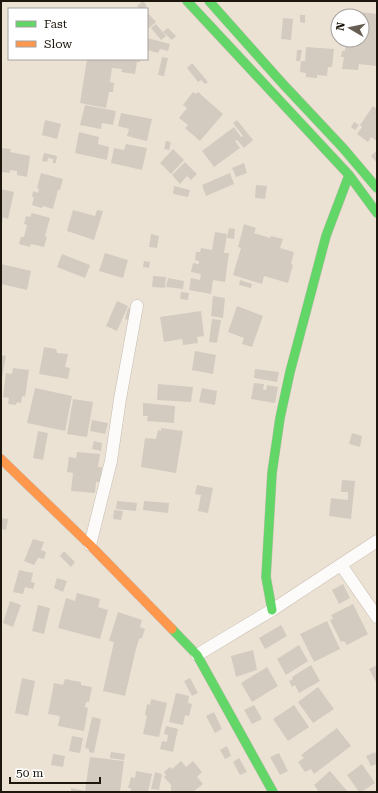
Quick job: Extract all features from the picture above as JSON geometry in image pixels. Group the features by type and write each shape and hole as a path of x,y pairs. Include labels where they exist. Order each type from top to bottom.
{"street":[{"path":"187,1 349,175 377,213"},
{"path":"208,1 283,84 344,148 377,188"},
{"path":"272,610 266,577 272,473 280,418 292,364 326,236 349,175"},
{"path":"90,545 111,461 120,399 137,306"},
{"path":"1,459 90,545 197,655 273,792"},
{"path":"197,655 272,610 377,541"},
{"path":"341,565 377,617"}],"building":[{"path":"143,1 147,6 145,8 139,8 137,6"},
{"path":"148,13 156,22 149,28 148,26"},
{"path":"370,13 377,14 377,66 359,64 358,70 342,69 344,57 341,57 342,51 345,51 345,48 370,48"},
{"path":"300,15 305,15 305,23 300,22"},
{"path":"283,18 293,19 291,40 281,39"},
{"path":"156,24 166,36 161,40 151,28"},
{"path":"168,28 176,36 172,40 163,32"},
{"path":"148,38 170,44 168,51 160,49 158,53 148,50"},
{"path":"306,47 334,49 332,67 328,67 327,76 317,75 317,78 306,77 306,73 300,72 301,61 305,61"},
{"path":"297,50 302,50 300,61 296,61"},
{"path":"162,57 168,58 164,76 158,75"},
{"path":"87,60 140,60 140,62 137,62 135,74 121,72 122,69 112,68 110,82 114,83 113,92 109,92 106,108 80,103"},
{"path":"192,63 208,82 205,84 201,80 198,82 187,68"},
{"path":"193,92 196,94 198,92 223,114 200,141 185,128 188,125 179,118 187,108 183,105"},
{"path":"85,105 116,111 113,125 102,123 101,129 80,125"},
{"path":"373,106 377,109 377,141 371,137 368,142 357,134 362,127 360,125"},
{"path":"121,113 152,119 147,141 127,136 129,129 118,126"},
{"path":"45,120 61,124 57,139 42,135"},
{"path":"237,120 253,140 244,148 237,140 235,141 240,148 214,167 202,151 234,127 241,137 243,136 233,123"},
{"path":"354,122 359,125 355,130 351,127"},
{"path":"79,132 99,137 98,144 109,147 107,160 75,153"},
{"path":"166,141 171,142 169,150 164,149"},
{"path":"126,144 147,148 142,170 111,163 114,148 124,150"},
{"path":"1,148 11,149 10,152 30,156 27,177 17,175 17,171 10,170 10,173 1,172"},
{"path":"173,149 184,160 171,174 160,163"},
{"path":"377,150 377,163 371,156"},
{"path":"44,153 57,156 56,163 53,163 53,159 48,158 47,162 42,161"},
{"path":"185,162 197,174 191,180 187,176 180,184 172,175"},
{"path":"244,163 247,173 236,177 232,168"},
{"path":"41,173 63,179 60,190 58,190 53,209 43,206 41,208 32,205 34,197 32,197 33,191 38,193 39,189 37,188"},
{"path":"230,173 234,184 206,196 202,185"},
{"path":"256,185 267,186 265,199 255,198"},
{"path":"174,186 190,190 188,197 173,194"},
{"path":"1,189 14,192 8,219 3,217 2,224"},
{"path":"73,210 95,216 97,210 103,211 94,240 67,231"},
{"path":"32,213 50,218 45,236 47,237 44,247 31,244 30,247 19,244 21,237 24,237 27,225 24,224 26,216 30,217"},
{"path":"244,224 256,228 254,233 270,238 271,236 283,239 280,248 294,252 291,264 293,265 288,283 264,276 262,284 233,275 241,248 238,247"},
{"path":"229,228 235,229 234,239 227,238"},
{"path":"215,232 227,234 224,253 229,253 225,282 213,280 211,294 189,290 191,278 200,280 201,274 191,272 193,263 199,264 199,261 195,260 196,252 200,252 201,248 212,250"},
{"path":"151,234 159,236 157,248 149,247"},
{"path":"105,253 128,260 123,278 99,271"},
{"path":"62,254 90,265 85,278 57,267"},
{"path":"144,261 150,262 149,268 143,267"},
{"path":"1,264 31,271 27,290 1,284"},
{"path":"153,276 166,277 165,288 152,287"},
{"path":"168,278 184,281 183,289 166,287"},
{"path":"240,280 252,284 251,288 239,285"},
{"path":"181,292 189,293 188,300 180,299"},
{"path":"213,296 225,298 223,318 211,316"},
{"path":"117,301 128,306 117,331 106,326"},
{"path":"237,306 263,316 252,347 242,344 244,338 228,332"},
{"path":"128,308 134,310 131,321 125,319"},
{"path":"201,311 204,336 197,337 198,343 183,345 182,339 164,342 160,317"},
{"path":"212,319 221,320 217,343 209,342"},
{"path":"44,347 56,349 57,353 68,354 65,367 70,368 68,379 39,374"},
{"path":"195,351 216,355 213,374 192,370"},
{"path":"1,355 6,356 2,377 1,377"},
{"path":"13,368 29,370 25,397 22,396 21,403 17,402 16,405 8,404 9,398 3,397 6,373 12,374"},
{"path":"255,369 279,372 277,382 254,378"},
{"path":"254,383 264,384 263,390 266,390 267,385 278,387 275,403 251,399"},
{"path":"158,384 193,387 191,402 157,400"},
{"path":"35,388 72,396 65,431 27,423"},
{"path":"202,388 217,391 215,405 199,402"},
{"path":"73,399 93,402 87,437 67,434"},
{"path":"143,403 175,406 174,423 147,421 148,416 143,416"},
{"path":"92,420 108,423 105,434 90,431"},
{"path":"161,428 183,431 176,473 141,467 145,438 156,439 158,430 161,431"},
{"path":"38,431 48,433 43,460 33,458"},
{"path":"352,433 362,436 360,447 349,444"},
{"path":"94,441 102,443 101,451 92,449"},
{"path":"77,452 100,454 98,467 102,467 101,482 96,482 95,493 71,491 73,473 67,472 69,457 76,458"},
{"path":"342,480 355,481 351,519 329,516 331,498 348,500 348,492 341,492"},
{"path":"197,485 213,488 208,513 198,511 201,495 195,494"},
{"path":"117,501 137,503 136,511 116,509"},
{"path":"144,501 169,503 168,513 143,510"},
{"path":"114,510 123,511 121,520 113,519"},
{"path":"1,518 8,519 6,530 1,529"},
{"path":"33,539 44,542 41,550 46,552 44,559 38,558 34,565 24,561"},
{"path":"64,551 75,562 71,567 60,556"},
{"path":"19,570 33,573 31,582 35,583 33,589 25,587 23,594 13,592"},
{"path":"57,578 67,581 63,592 54,588"},
{"path":"343,584 350,598 339,604 332,590"},
{"path":"77,593 100,599 98,607 108,610 100,639 58,628 66,598 75,601"},
{"path":"10,601 21,605 13,627 3,623"},
{"path":"353,604 368,634 347,645 344,641 341,642 330,620 333,619 331,615"},
{"path":"38,605 50,608 44,634 32,631"},
{"path":"118,612 142,620 140,627 145,629 142,638 139,639 136,649 125,696 103,691 114,642 109,641"},
{"path":"327,621 340,649 314,662 300,634"},
{"path":"281,625 287,636 265,649 259,638"},
{"path":"299,645 308,661 286,675 277,659"},
{"path":"253,650 257,670 236,677 231,656"},
{"path":"311,665 320,681 299,693 295,685 292,687 289,681 293,679 292,677"},
{"path":"377,665 377,684 369,669"},
{"path":"267,667 278,686 252,702 241,683"},
{"path":"22,678 35,681 28,716 15,713"},
{"path":"190,678 198,693 192,696 184,681"},
{"path":"65,679 81,682 81,685 92,687 89,702 86,702 85,707 88,708 84,731 58,726 60,716 48,714 54,683 63,685"},
{"path":"318,687 334,709 313,723 298,702"},
{"path":"176,693 189,696 188,703 192,704 189,716 185,715 183,725 169,722"},
{"path":"151,699 167,703 159,737 143,734 147,716 145,715 147,704 150,705"},
{"path":"254,705 262,719 252,724 244,710"},
{"path":"294,705 309,727 288,741 273,719"},
{"path":"214,712 222,729 215,733 206,716"},
{"path":"92,717 101,719 94,753 89,752 89,749 85,748"},
{"path":"166,726 178,729 173,752 160,749 162,741 167,742 168,735 164,734"},
{"path":"337,728 351,746 314,774 311,769 305,772 298,762 304,758 301,755"},
{"path":"72,736 83,738 80,753 69,751"},
{"path":"227,746 231,756 225,759 220,750"},
{"path":"111,752 125,754 124,760 110,758"},
{"path":"375,752 377,756 377,764 371,766 366,756"},
{"path":"279,753 288,771 280,775 270,757"},
{"path":"53,754 65,756 63,767 51,765"},
{"path":"90,757 124,761 120,792 71,792 71,788 85,791"},
{"path":"239,758 247,772 240,775 233,762"},
{"path":"181,761 186,767 193,761 202,772 197,777 203,784 193,792 171,792 171,785 164,777 166,775 164,772 170,767 172,769"},
{"path":"362,764 375,783 359,792 347,775"},
{"path":"136,771 152,774 148,792 130,792 131,788 128,788 131,777 135,778"},
{"path":"330,771 348,792 319,792 314,785"},
{"path":"155,772 162,774 159,790 151,789"}],"traffic: fast":[{"path":"187,1 349,175 377,213"},
{"path":"209,1 283,84 343,148 377,188"},
{"path":"272,610 266,577 272,473 280,418 290,372 326,236 349,175"},
{"path":"172,629 197,655 273,792"}],"traffic: slow":[{"path":"1,459 90,545 172,629"}]}
